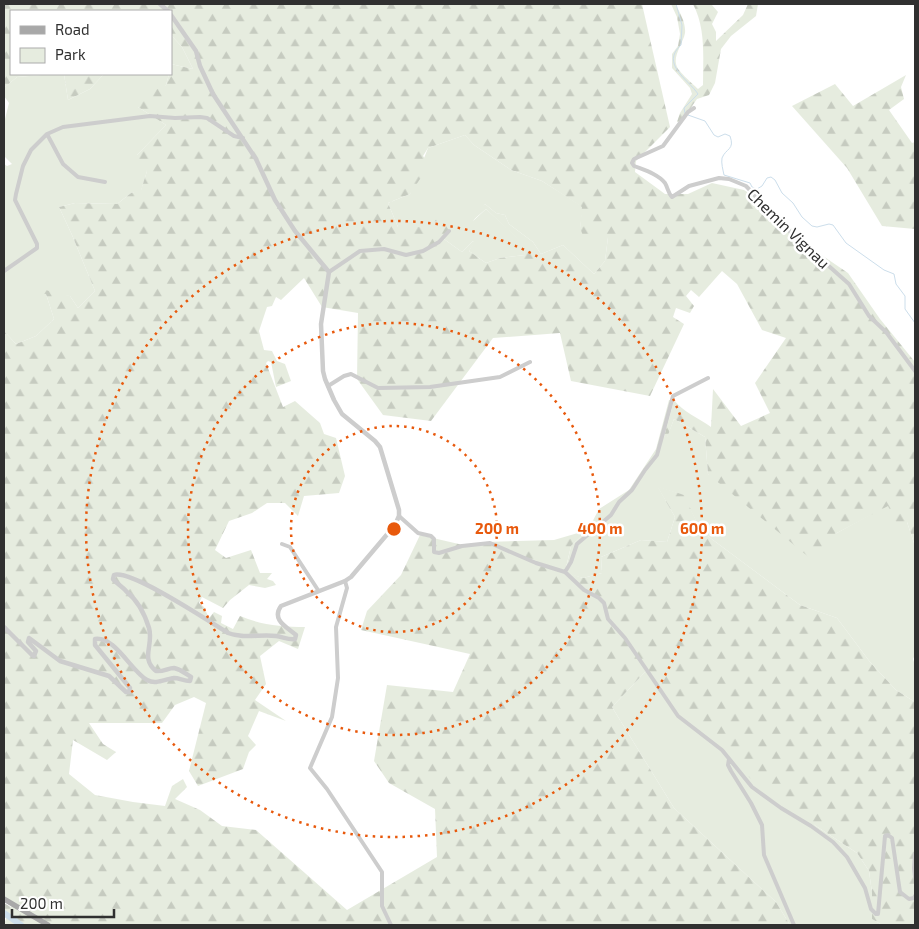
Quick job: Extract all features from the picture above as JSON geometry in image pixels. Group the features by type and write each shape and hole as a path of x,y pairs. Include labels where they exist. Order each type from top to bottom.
{"main road":[{"path":"4,899 48,925"}],"street":[{"path":"172,16 190,40 214,94 256,159 278,205 295,230 329,272"},
{"name":"Chemin Vignau","path":"694,108 688,112 663,146 634,159 632,163 634,166 660,178 666,184 672,197 689,186 719,178 730,179 746,186 786,228 849,284 869,316 886,332 915,370"},
{"path":"4,271 37,248 38,244 15,200 27,156 47,134 63,127 150,116 200,117 208,118 234,136 243,138"},
{"path":"47,134 63,164 78,177 106,182"},
{"path":"4,628 32,656 34,656 36,651 28,642 30,638 60,661 109,676 126,692 129,692 130,688 95,645 95,639 101,639 114,647 123,655 132,668 147,680 160,682 177,678 190,681 190,677 175,668 156,671 148,663 150,630 133,598 113,579 114,575 120,573 138,580 228,633 236,636 275,636 295,639 295,633 280,623 278,610 281,606 351,577 395,525 399,516 397,503 380,447 342,414 323,371 321,324 329,272 360,251 384,249 406,255 423,251 439,242 449,231"},
{"path":"328,386 351,374 378,388 430,388 500,377 530,362"},
{"path":"565,572 571,562 577,544 611,515 619,502 632,490 658,455 673,396 708,378"},
{"path":"399,516 418,533 431,536 434,539 434,552 462,546 490,544 536,563 565,572 584,590 604,603 608,619 625,638 678,716 722,750 752,787 833,842 847,857 865,888 871,909 876,914 878,914 880,909 879,887 885,836 888,835 892,838 900,892 909,899 915,896"},
{"path":"282,544 290,547 318,590"},
{"path":"344,581 347,588 336,627 338,678 332,717 310,768 327,789 382,872 382,906 391,925"},
{"path":"730,759 728,765 730,771 751,803 762,825 764,855 794,925"},
{"path":"915,854 915,877"}],"green space":[{"path":"4,4 642,4 670,127 636,161 635,172 665,194 688,194 712,183 744,190 758,199 820,254 848,273 880,319 915,362 915,546 907,522 897,524 888,506 835,534 832,544 811,559 708,474 705,437 674,419 667,438 664,437 674,400 686,411 711,427 713,389 741,426 770,413 755,383 786,338 762,330 737,284 722,271 699,297 691,290 686,296 694,306 690,313 676,308 673,317 684,324 650,396 571,381 560,333 493,338 431,421 383,415 357,379 358,313 322,307 304,278 281,300 276,297 272,306 267,307 259,331 264,350 272,351 277,361 285,364 291,381 276,387 271,362 268,361 266,363 283,407 295,401 320,423 324,434 336,438 345,476 339,493 304,496 298,516 285,503 267,503 252,513 229,521 215,550 226,558 251,550 260,573 272,573 267,579 273,581 276,585 265,588 249,585 223,608 202,597 199,603 204,607 209,618 214,612 222,616 221,623 233,629 240,616 272,625 305,627 298,649 279,641 260,656 266,684 255,700 286,721 259,711 248,736 256,745 249,752 243,769 198,786 189,771 206,703 194,697 175,705 162,723 89,723 103,744 116,752 107,760 73,740 69,774 95,795 165,806 172,786 183,779 187,787 175,799 200,810 222,826 256,830 347,910 437,857 435,809 389,783 374,761 387,685 453,692 470,654 361,630 367,611 401,575 420,535 463,545 485,542 554,540 588,530 571,546 565,572 583,578 602,573 601,557 641,540 667,542 675,517 657,486 684,495 701,531 800,605 837,618 870,662 896,690 915,702 915,925 882,925 872,919 872,893 869,871 857,853 750,778 724,751 678,710 647,670 612,707 674,808 776,902 790,925 4,925 8,913 4,910 4,903 11,907 12,904 4,898 4,331 16,344 36,336 54,319 46,294 30,293 33,287 70,296 78,308 95,291 59,207 75,203 117,204 131,193 141,190 147,171 134,167 137,155 166,125 138,107 139,97 166,85 169,75 172,75 172,64 193,69 182,47 172,36 172,10 10,10 10,75 42,75 17,77 4,88","holes":["465,135 474,145 511,170 542,181 582,207 580,228 584,238 608,237 605,261 594,274 563,245 541,254 533,242 509,224 505,215 496,213 485,204 470,218 472,221 486,209 523,244 525,255 500,258 486,263 469,251 475,242 473,241 462,252 444,239 451,226 439,216 430,227 398,227 388,203 410,194 430,164 423,156 428,148"]},
{"path":"671,4 675,4 679,10 685,29 676,59 677,67 698,89 703,85 703,43 700,23 693,4 713,4 718,12 712,24 716,32 716,41 743,15 748,4 758,4 756,16 731,36 721,49 715,83 709,95 697,99 681,122 677,122 680,113 692,94 690,88 672,68 672,54 678,46 680,34 677,17"},
{"path":"172,36 182,47 193,69 172,64"},
{"path":"64,75 68,100 90,89 103,75 169,75 166,85 138,107 166,125 137,155 147,171 141,191 131,193 117,204 75,203 59,207 95,291 78,308 70,296 46,294 54,319 36,336 16,344 4,331 4,164 7,166 12,164 4,156 4,123 9,103 4,96 4,88 17,77"},
{"path":"64,75 103,75 90,89 68,100"},
{"path":"906,75 901,87 904,99 889,110 912,143 915,142 915,229 882,226 847,168 792,106 835,84 853,106"},
{"path":"465,135 474,145 511,170 542,181 583,207 580,228 608,237 605,261 594,274 563,245 541,254 533,242 509,224 505,215 496,213 485,204 473,221 486,209 524,244 525,255 500,258 486,263 469,251 473,241 462,252 444,239 439,217 431,227 398,227 388,203 410,194 428,148"},
{"path":"669,400 674,400 664,437 667,437 674,419 705,437 708,474 835,534 888,505 907,522 915,546 915,655 913,659 915,665 915,702 896,690 870,662 837,618 800,605 701,531 683,495 658,487 675,517 667,542 641,540 601,557 602,573 583,578 565,573 571,546 588,530 599,509 629,490 656,449"},
{"path":"647,670 816,826 857,853 869,871 872,893 872,919 882,925 790,925 776,902 674,808 612,707"}],"waterway":[{"path":"676,4 682,25 681,45 675,52 673,59 678,71 698,94 684,108 685,113"},
{"path":"688,115 705,121 714,135 718,137 725,134 730,136 731,146 722,158 724,175 750,183 752,187 757,189 762,186 767,178 771,177 802,217 812,226 833,225 846,243 884,270 894,274 896,284 905,296 905,309 915,323"},
{"path":"4,913 21,925"}]}
